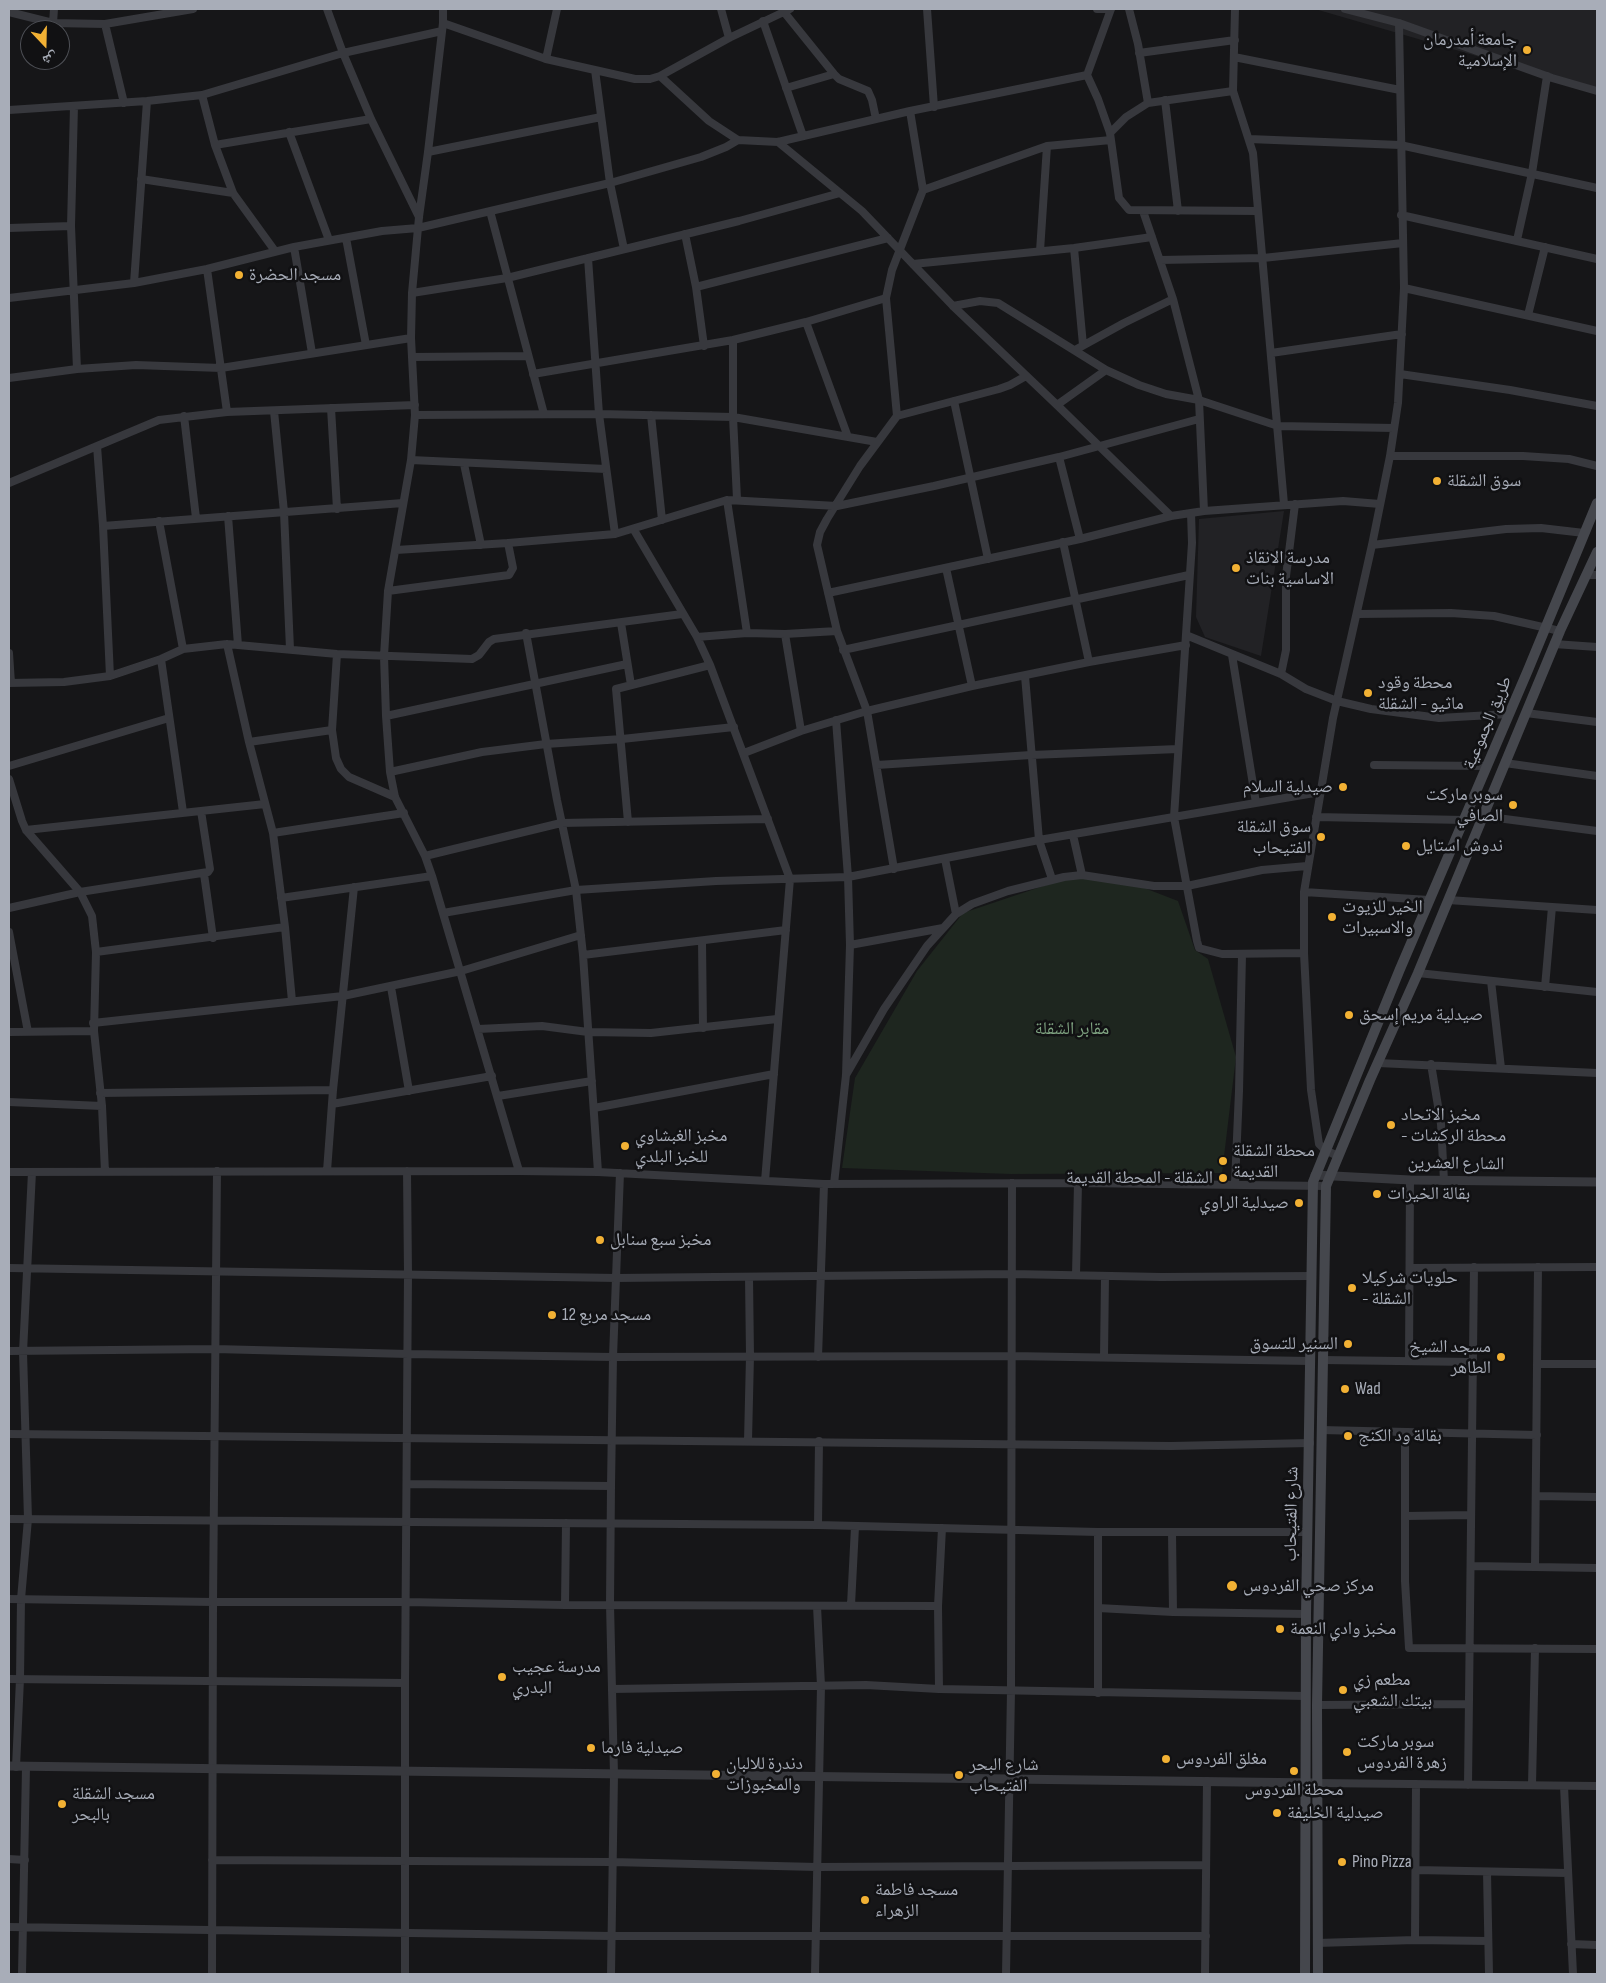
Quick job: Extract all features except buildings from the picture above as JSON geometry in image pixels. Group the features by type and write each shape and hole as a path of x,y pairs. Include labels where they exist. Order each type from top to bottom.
{"main road":[{"name":"طريق الجموعية","path":"1314,1180 1429,900 1597,503"},
{"name":"طريق الجموعية","path":"1328,1181 1418,973 1554,644 1592,575 1597,552"},
{"name":"شارع الفتيحاب","path":"1305,1974 1306,1614 1314,1180"},
{"name":"شارع الفتيحاب","path":"1318,1974 1317,1705 1322,1360 1328,1181"}],"street":[{"path":"70,23 105,24 178,10 193,9"},
{"path":"327,9 343,53 371,118 419,217"},
{"path":"443,9 412,293 411,338 415,415 411,460 388,591 384,656 386,716 390,772 395,797 432,876 519,1170"},
{"path":"546,59 557,9"},
{"path":"721,9 729,38"},
{"path":"927,9 934,107"},
{"path":"1097,9 1111,9 1087,75 1098,99 1110,137 1120,198 1129,210 1258,210"},
{"path":"1130,9 1148,104"},
{"path":"1235,9 1233,91 1237,110 1249,139 1254,162 1284,504"},
{"path":"1345,9 1399,23 1547,76 1597,91"},
{"path":"9,110 147,102 202,95 343,53 442,27 546,59 635,79 650,79 660,76 729,38 787,10 839,79 868,91 876,119"},
{"path":"9,12 42,20"},
{"path":"763,21 803,136"},
{"path":"1338,1156 1325,1150 1318,1144 1312,1090 1304,953 1304,892 1337,701 1358,614 1390,456 1400,374 1404,288 1401,215 1399,23"},
{"path":"105,24 124,103"},
{"path":"1139,53 1234,40"},
{"path":"1234,57 1400,90"},
{"path":"595,70 610,183 624,250"},
{"path":"786,88 834,74"},
{"path":"9,298 134,283 208,269 275,251 329,240 382,231 418,228 610,183 708,154 738,140 778,142 910,111 1087,75"},
{"path":"660,76 709,121 738,140"},
{"path":"1517,240 1532,173 1547,76"},
{"path":"923,190 1047,146 1110,137 1126,117 1148,104 1233,91"},
{"path":"202,95 215,145 233,193 275,251"},
{"path":"1165,100 1178,211"},
{"path":"134,283 147,102"},
{"path":"74,106 71,226 77,368"},
{"path":"897,416 886,298 888,281 923,190 910,111"},
{"path":"428,152 600,117"},
{"path":"215,145 371,118"},
{"path":"289,132 329,240"},
{"path":"1249,139 1400,145 1597,188"},
{"path":"778,142 862,211 953,306 1058,405 1171,516"},
{"path":"1040,251 1047,146"},
{"path":"141,179 233,193"},
{"path":"412,293 507,278 739,221 840,193"},
{"path":"490,211 544,414"},
{"path":"1143,211 1173,299 1199,400 1204,511"},
{"path":"1401,215 1517,240 1597,260"},
{"path":"9,228 71,226"},
{"path":"685,234 696,287 704,346"},
{"path":"913,264 1074,248 1152,237"},
{"path":"346,238 366,344"},
{"path":"696,287 888,238"},
{"path":"1160,260 1263,258 1403,243"},
{"path":"294,247 312,353"},
{"path":"1528,316 1544,247"},
{"path":"1074,248 1083,345"},
{"path":"588,258 599,414 616,534"},
{"path":"208,269 227,412"},
{"path":"1404,288 1597,331"},
{"path":"533,374 596,365 733,340 806,322 886,298"},
{"path":"1075,350 1173,299"},
{"path":"953,306 980,302 998,304 1106,370 1166,394 1199,400 1278,426 1394,428"},
{"path":"806,322 848,437"},
{"path":"1270,353 1402,334"},
{"path":"9,378 77,368 136,365 221,368 411,338"},
{"path":"733,340 732,417 737,499"},
{"path":"412,357 528,356"},
{"path":"1058,405 1106,370"},
{"path":"1400,374 1510,390 1597,406"},
{"path":"894,869 867,711 836,631 817,545 820,532 877,442 897,416 1010,385 1026,376"},
{"path":"954,401 988,559"},
{"path":"9,483 148,423 184,416 227,412 415,405"},
{"path":"331,408 336,509"},
{"path":"274,411 284,512 290,650"},
{"path":"415,415 599,414 732,417 877,442"},
{"path":"651,415 662,520"},
{"path":"184,416 196,518"},
{"path":"396,550 616,534 727,500 737,499 837,506 971,478 1199,419"},
{"path":"97,446 110,676"},
{"path":"1059,456 1080,539"},
{"path":"1390,456 1533,456 1569,460 1597,466"},
{"path":"411,460 464,464 606,469"},
{"path":"464,464 481,545"},
{"path":"727,500 747,633"},
{"path":"828,593 1080,539 1171,516 1284,504 1355,501 1380,504"},
{"path":"103,526 404,503"},
{"path":"1281,674 1286,650 1286,576 1295,504"},
{"path":"1191,513 1192,544 1174,817 1199,948 1212,952 1242,954 1304,953"},
{"path":"228,516 238,645"},
{"path":"159,521 183,649"},
{"path":"1372,544 1506,529 1548,529 1584,533"},
{"path":"634,530 697,637 710,665 790,879 765,1181"},
{"path":"1063,542 1089,662"},
{"path":"388,591 509,575 513,568 508,543"},
{"path":"946,568 972,686"},
{"path":"843,650 1189,575"},
{"path":"9,653 10,683 64,682 110,676 161,659 183,649 227,644 337,654 472,659 479,655 489,642 494,639 526,633 621,623 682,614"},
{"path":"1358,614 1475,614 1515,619 1560,631"},
{"path":"621,623 630,684"},
{"path":"697,637 747,633 785,634 836,631"},
{"path":"526,633 561,823 576,890 583,955 598,1172"},
{"path":"785,634 802,731"},
{"path":"1186,635 1281,674 1306,689 1337,701 1371,709 1439,718 1509,714"},
{"path":"227,644 249,742 273,833 292,1001"},
{"path":"1554,644 1597,647"},
{"path":"744,753 802,731 867,711 972,686 1089,662 1186,645"},
{"path":"337,654 332,730 333,745 341,769 349,777 395,797"},
{"path":"1232,655 1256,803"},
{"path":"161,659 183,812"},
{"path":"386,716 535,682 627,664"},
{"path":"628,822 622,739 615,692 619,688 630,684 710,665"},
{"path":"1025,676 1039,840 1052,879"},
{"path":"1526,713 1597,722"},
{"path":"9,766 169,718"},
{"path":"834,1184 846,1075 850,945 848,877 836,720"},
{"path":"390,772 482,752 546,744 622,739 734,727"},
{"path":"249,742 332,730"},
{"path":"877,765 1032,755 1178,749"},
{"path":"1505,763 1597,776"},
{"path":"1374,765 1487,766"},
{"path":"9,779 26,830 80,892 92,916 96,952 93,1027 102,1106 105,1172"},
{"path":"443,913 576,890 716,880 848,877 1039,840 1320,792"},
{"path":"26,830 266,804"},
{"path":"9,908 80,892 204,874 210,869 201,811"},
{"path":"273,833 404,813"},
{"path":"1482,816 1597,831"},
{"path":"1316,817 1464,820"},
{"path":"424,856 561,823 768,819"},
{"path":"1073,835 1082,875"},
{"path":"945,859 956,914"},
{"path":"846,1075 884,1010 927,946 956,914 972,904 1008,891 1052,879 1082,875 1154,886 1187,886 1262,870 1307,866"},
{"path":"204,874 213,938"},
{"path":"281,898 432,876"},
{"path":"327,1171 333,1090 354,887"},
{"path":"1304,892 1429,900"},
{"path":"1448,900 1597,910"},
{"path":"1544,987 1552,907"},
{"path":"96,952 285,928"},
{"path":"850,945 943,928"},
{"path":"583,955 786,930"},
{"path":"9,932 28,1032"},
{"path":"9,1032 93,1027 343,996 461,971 581,935"},
{"path":"702,941 702,1028"},
{"path":"1235,1184 1242,954"},
{"path":"1418,973 1597,992"},
{"path":"1491,981 1501,1068"},
{"path":"391,987 409,1091"},
{"path":"478,1029 542,1026 588,1032 651,1033 777,1019"},
{"path":"1378,1063 1597,1073"},
{"path":"1432,1064 1441,1124 1444,1181"},
{"path":"594,1108 774,1074"},
{"path":"332,1104 492,1076"},
{"path":"498,1096 592,1081"},
{"path":"100,1093 333,1090"},
{"path":"9,1102 102,1106"},
{"path":"9,1172 519,1170 620,1173 824,1184 1235,1184 1314,1180"},
{"path":"212,1974 214,1436 218,1171"},
{"path":"405,1974 408,1354 406,1171"},
{"path":"32,1172 26,1268 24,1352 28,1519 21,1599 20,1679 13,1766 1564,1786 1597,1786 1597,1776"},
{"path":"611,1974 614,1774 610,1604 611,1486 613,1357 620,1173"},
{"name":"الشارع العشرين","path":"1314,1180 1597,1182"},
{"path":"1409,1361 1410,1180"},
{"path":"1006,1974 1008,1779 1012,1691 1012,1183"},
{"path":"1076,1275 1078,1183"},
{"path":"818,1357 824,1184"},
{"path":"1468,1784 1474,1267"},
{"path":"1536,1567 1538,1267"},
{"path":"1411,1268 1597,1267"},
{"path":"9,1268 616,1278 1012,1274 1311,1276"},
{"path":"1104,1357 1105,1276"},
{"path":"748,1441 749,1277"},
{"path":"9,1351 215,1349 613,1357 1011,1356 1310,1360"},
{"path":"1322,1360 1473,1362"},
{"path":"1537,1364 1597,1364"},
{"path":"1321,1430 1536,1435"},
{"path":"1405,1432 1405,1581 1409,1648 1597,1648"},
{"path":"9,1434 1171,1446 1310,1443"},
{"path":"818,1525 819,1441"},
{"path":"407,1484 611,1486"},
{"path":"1536,1496 1597,1497"},
{"path":"1406,1516 1471,1515"},
{"path":"9,1519 818,1525 1098,1532 1308,1532"},
{"path":"565,1605 566,1523"},
{"path":"851,1606 855,1527"},
{"path":"939,1689 938,1606 942,1528"},
{"path":"1098,1532 1098,1693"},
{"path":"1172,1532 1173,1612"},
{"path":"1471,1566 1597,1568"},
{"path":"9,1599 565,1605 938,1606"},
{"path":"815,1974 821,1686 817,1606"},
{"path":"1098,1608 1173,1612 1306,1614"},
{"path":"1532,1785 1535,1648"},
{"path":"9,1679 405,1683"},
{"path":"612,1689 866,1685 1012,1691 1306,1696"},
{"path":"1317,1705 1469,1704"},
{"path":"22,1974 26,1767"},
{"path":"1206,1974 1207,1781"},
{"path":"1415,1940 1416,1784"},
{"path":"1564,1786 1572,1974"},
{"path":"9,1859 25,1860"},
{"path":"212,1860 612,1862 817,1867 1008,1868 1206,1865"},
{"path":"1416,1870 1568,1873"},
{"path":"1487,1872 1489,1974"},
{"path":"9,1926 211,1931 611,1936 1206,1936"},
{"path":"1317,1943 1415,1940 1488,1941"},
{"path":"1571,1944 1597,1945"}],"shaded area":[{"name":"جامعة أمدرمان الإسلامية","path":"1315,9 1597,9 1597,91"},
{"name":"مدرسة الانقاذ الاساسية بنات","path":"1284,511 1261,656 1205,637 1196,617 1199,519"}],"green space":[{"name":"مقابر الشقلة","path":"1073,876 1134,884 1178,901 1195,950 1208,959 1236,1057 1222,1173 1011,1174 842,1168 855,1078 917,971 963,913"}],"place":[{"name":"جامعة أمدرمان الإسلامية","path":"1527,50"},
{"name":"مسجد الحضرة","path":"239,275"},
{"name":"سوق الشقلة","path":"1437,481"},
{"name":"مدرسة الانقاذ الاساسية بنات","path":"1236,568"},
{"name":"محطة وقود ماثيو - الشقلة","path":"1368,693"},
{"name":"صيدلية السلام","path":"1343,787"},
{"name":"سوبر ماركت الصافي","path":"1513,805"},
{"name":"سوق الشقلة الفتيحاب","path":"1321,837"},
{"name":"ندوش استايل","path":"1406,846"},
{"name":"الخير للزيوت والاسبيرات","path":"1332,917"},
{"name":"صيدلية مريم إسحق","path":"1349,1015"},
{"name":"مخبز الاتحاد - محطة الركشات","path":"1391,1125"},
{"name":"مخبز الغبشاوي للخبز البلدي","path":"625,1146"},
{"name":"محطة الشقلة القديمة","path":"1223,1161"},
{"name":"الشقلة - المحطة القديمة","path":"1223,1178"},
{"name":"بقالة الخيرات","path":"1377,1194"},
{"name":"صيدلية الراوي","path":"1299,1203"},
{"name":"مخبز سبع سنابل","path":"600,1240"},
{"name":"حلويات شركيلا - الشقلة","path":"1352,1288"},
{"name":"مسجد مربع 12","path":"552,1315"},
{"name":"السنير للتسوق","path":"1348,1344"},
{"name":"مسجد الشيخ الطاهر","path":"1501,1357"},
{"name":"Wad","path":"1345,1389"},
{"name":"بقالة ود الكنج","path":"1348,1436"},
{"name":"مركز صحي الفردوس","path":"1232,1586"},
{"name":"مخبز وادي النعمة","path":"1280,1629"},
{"name":"مدرسة عجيب البدري","path":"502,1677"},
{"name":"مطعم زي بيتك الشعبي","path":"1343,1690"},
{"name":"صيدلية فارما","path":"591,1748"},
{"name":"سوبر ماركت زهرة الفردوس","path":"1347,1752"},
{"name":"مغلق الفردوس","path":"1166,1759"},
{"name":"محطة الفردوس","path":"1294,1771"},
{"name":"دندرة للالبان والمخبوزات","path":"716,1774"},
{"name":"شارع البحر الفتيحاب","path":"959,1775"},
{"name":"مسجد الشقلة بالبحر","path":"62,1804"},
{"name":"صيدلية الخليفة","path":"1277,1813"},
{"name":"Pino Pizza","path":"1342,1862"},
{"name":"مسجد فاطمة الزهراء","path":"865,1900"}]}
